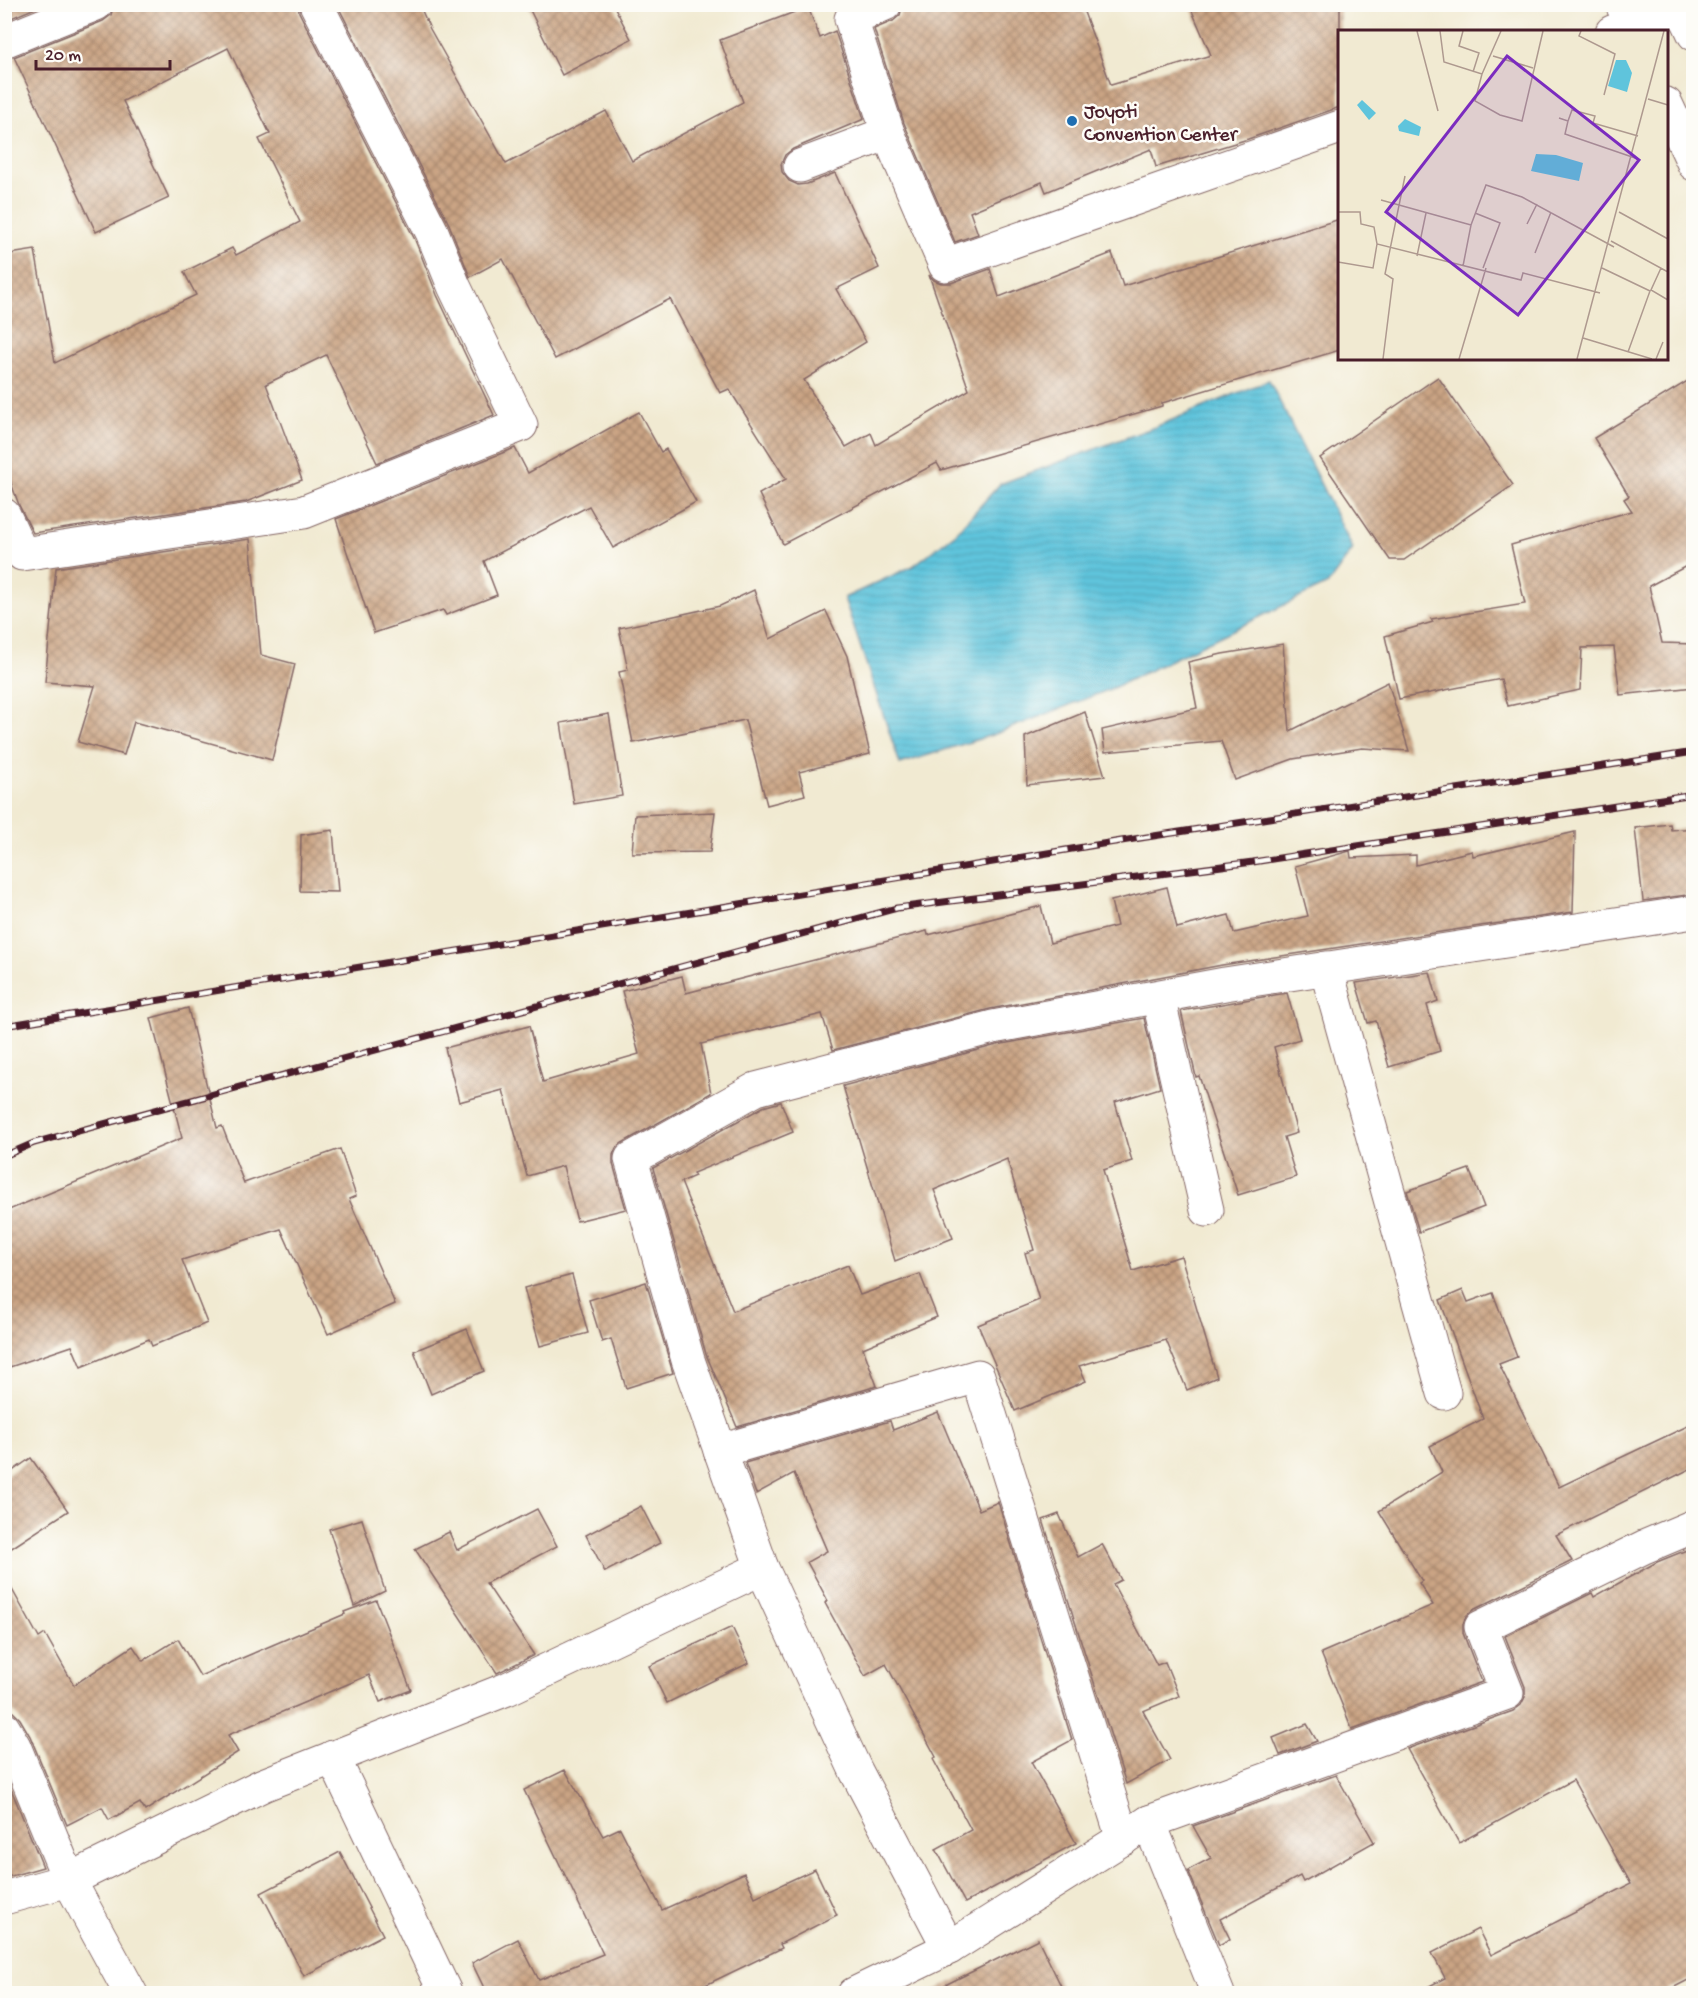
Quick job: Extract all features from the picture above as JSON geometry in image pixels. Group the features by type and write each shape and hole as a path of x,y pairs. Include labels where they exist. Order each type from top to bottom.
{"main road":[{"path":"4,41 96,4"},
{"path":"4,515 22,554 304,512 521,425 454,286 432,232 316,4"},
{"path":"885,4 851,19 888,133 945,265 1338,128"},
{"path":"1625,23 1685,15"},
{"path":"1668,108 1694,164"},
{"path":"800,166 888,133"},
{"path":"949,1948 856,1771 762,1568 688,1360 631,1159 756,1089 993,1027 1326,968 1694,912"},
{"path":"1326,968 1444,1393"},
{"path":"1158,997 1207,1210"},
{"path":"720,1451 978,1376 1136,1830 1218,1994"},
{"path":"855,1994 949,1948 1136,1830 1507,1694 1481,1627 1644,1547 1694,1526"},
{"path":"4,1898 69,1880 263,1785 507,1689 762,1568"},
{"path":"4,1729 14,1746 69,1880 131,1994"},
{"path":"333,1757 446,1994"}],"water":[{"path":"1269,380 1353,549 1328,584 1113,688 995,734 900,764 844,598 913,566 956,533 1000,484 1155,427"}],"building":[{"path":"4,4 45,4 4,21"},
{"path":"114,4 298,4 299,12 415,240 437,295 494,415 377,463 326,355 266,384 302,480 246,502 33,533 19,505 4,464 4,255 35,250 55,363 196,295 184,272 232,248 236,255 300,222 259,139 270,134 228,48 123,101 169,198 96,232 14,57 103,21 111,15"},
{"path":"337,4 419,4 430,29 506,164 606,111 632,161 743,102 720,40 808,7 820,38 835,31 864,119 793,149 785,155 781,164 782,172 789,181 798,185 807,184 835,173 879,268 836,289 866,342 804,380 846,447 871,433 876,445 969,390 929,275 941,283 951,283 990,269 999,297 1112,253 1123,286 1338,220 1338,351 1162,403 1162,406 941,470 937,463 783,544 759,494 786,479 729,389 720,393 670,299 555,359 503,259 470,277 449,224"},
{"path":"527,4 613,4 631,39 562,75"},
{"path":"903,4 1081,4 1111,85 1211,55 1189,4 1340,4 1338,108 1248,139 1156,167 1151,149 1046,192 1042,182 970,212 978,234 955,242 904,123 874,29 893,21 900,15"},
{"path":"1438,377 1513,485 1404,560 1390,560 1320,458"},
{"path":"1694,377 1694,562 1649,586 1662,643 1694,644 1694,687 1620,695 1614,647 1582,648 1580,690 1508,706 1501,679 1399,699 1385,636 1433,622 1431,619 1525,604 1511,545 1632,511 1624,499 1629,496 1594,438"},
{"path":"639,412 661,452 666,449 696,502 613,548 589,506 484,561 497,595 446,615 443,610 374,633 336,519 515,448 528,473"},
{"path":"250,539 261,655 295,664 272,760 134,722 124,755 78,742 95,686 45,682 56,568"},
{"path":"754,590 770,639 826,611 847,656 870,754 799,772 805,795 767,805 745,720 633,743 619,672 628,670 619,628 720,606"},
{"path":"1283,644 1290,731 1388,682 1409,751 1362,748 1293,759 1235,780 1221,741 1105,752 1102,730 1197,708 1188,662"},
{"path":"1085,712 1105,776 1027,785 1025,737"},
{"path":"609,714 622,796 574,804 561,723"},
{"path":"715,812 710,852 632,853 635,815"},
{"path":"1670,824 1671,830 1694,828 1694,894 1643,901 1635,828"},
{"path":"333,830 338,892 300,891 301,835"},
{"path":"1575,832 1573,912 1222,965 990,1009 833,1050 822,1014 701,1044 711,1093 616,1148 613,1164 626,1209 577,1221 563,1166 527,1176 503,1090 459,1102 445,1048 529,1026 543,1082 639,1054 622,991 682,976 686,993 927,931 928,935 1041,906 1050,943 1117,926 1111,901 1167,887 1177,928 1229,915 1234,933 1308,916 1295,866 1350,851 1351,858 1416,855 1416,865 1472,851 1473,856"},
{"path":"1430,972 1438,1001 1427,1005 1440,1051 1389,1067 1376,1021 1368,1023 1356,983"},
{"path":"1287,993 1300,1039 1274,1047 1297,1133 1284,1137 1296,1177 1238,1195 1199,1076 1196,1077 1181,1011"},
{"path":"188,1008 217,1128 222,1126 244,1183 340,1149 356,1196 349,1199 395,1304 328,1334 281,1229 182,1260 207,1323 152,1346 149,1339 81,1367 72,1346 4,1369 4,1212 182,1138 151,1018"},
{"path":"1144,1018 1160,1088 1115,1102 1132,1161 1103,1170 1133,1271 1181,1256 1217,1377 1187,1390 1166,1340 1079,1366 1086,1381 1015,1411 978,1325 1039,1300 1025,1253 1034,1250 1007,1159 934,1190 953,1238 895,1261 843,1086 997,1045"},
{"path":"781,1102 793,1132 693,1173 695,1176 681,1182 733,1311 848,1265 860,1295 920,1274 937,1317 863,1348 877,1386 737,1427 706,1354 653,1168 763,1107"},
{"path":"1469,1169 1484,1207 1419,1232 1407,1191"},
{"path":"572,1275 588,1333 540,1346 524,1288"},
{"path":"646,1282 673,1373 626,1388 611,1339 602,1342 589,1300"},
{"path":"1463,1290 1468,1302 1493,1293 1517,1357 1499,1364 1559,1487 1694,1423 1694,1467 1556,1535 1572,1561 1473,1610 1466,1616 1463,1633 1482,1682 1352,1729 1321,1653 1433,1605 1419,1583 1422,1581 1379,1511 1442,1472 1430,1446 1483,1419 1440,1300"},
{"path":"467,1329 484,1371 431,1394 414,1351"},
{"path":"938,1412 979,1510 998,1502 1072,1740 1031,1762 1076,1843 965,1903 936,1849 971,1830 933,1759 936,1757 886,1664 865,1676 825,1603 828,1601 807,1562 827,1551 794,1473 756,1494 745,1463 890,1421 893,1430"},
{"path":"31,1458 68,1511 4,1553 4,1477"},
{"path":"641,1506 660,1543 605,1572 586,1535"},
{"path":"537,1509 557,1546 486,1583 534,1655 497,1673 415,1549 449,1532 457,1550"},
{"path":"1059,1514 1078,1557 1102,1544 1121,1580 1113,1584 1157,1665 1165,1662 1179,1696 1143,1711 1170,1760 1126,1784 1043,1520"},
{"path":"362,1519 385,1591 354,1606 329,1529"},
{"path":"1694,1547 1694,1977 1661,1994 1414,1994 1445,1978 1432,1953 1478,1929 1491,1955 1631,1884 1573,1780 1459,1843 1407,1749 1513,1711 1521,1705 1525,1697 1525,1687 1505,1636 1592,1593 1594,1597 1657,1562"},
{"path":"4,1575 39,1638 45,1634 74,1685 133,1646 143,1661 178,1639 200,1676 376,1600 411,1690 380,1702 369,1675 228,1735 238,1752 145,1811 140,1803 109,1820 102,1807 67,1825 30,1736 13,1712 4,1710"},
{"path":"732,1627 749,1663 667,1703 649,1666"},
{"path":"1307,1724 1317,1741 1280,1755 1273,1738"},
{"path":"565,1770 603,1836 620,1828 662,1910 744,1873 755,1897 815,1869 837,1915 780,1944 782,1948 687,1994 487,1994 472,1963 518,1939 539,1980 603,1954 524,1790"},
{"path":"4,1772 43,1867 4,1878"},
{"path":"1336,1775 1374,1842 1303,1882 1300,1876 1220,1919 1230,1939 1219,1945 1188,1870 1211,1858 1193,1826"},
{"path":"340,1852 383,1935 304,1976 261,1893"},
{"path":"1038,1939 1065,1994 927,1994"}],"railway":[{"path":"4,1026 1102,844 1694,752"},
{"path":"4,1156 34,1143 897,908 1253,862 1694,794"}],"place":[{"name":"Joyoti Convention Center","path":"1072,121"}]}
